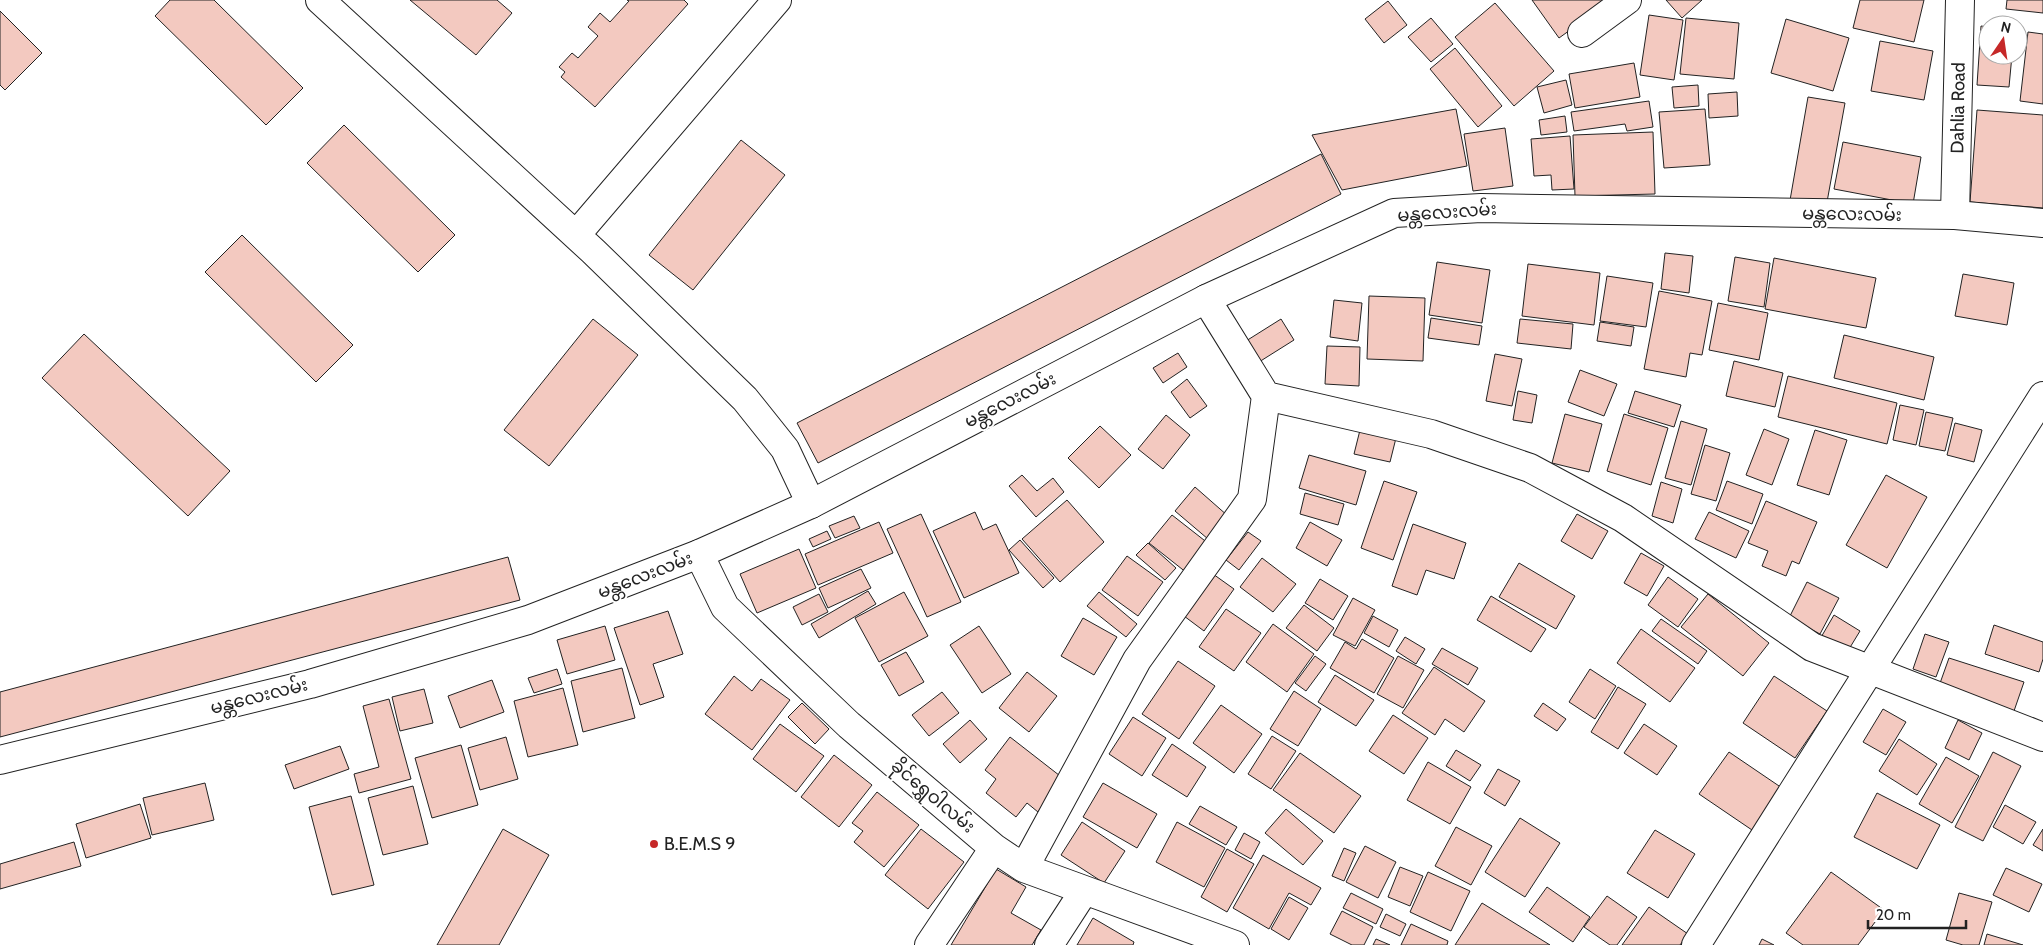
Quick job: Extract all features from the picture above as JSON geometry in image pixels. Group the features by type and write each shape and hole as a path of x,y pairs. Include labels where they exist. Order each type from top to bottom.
{"street":[{"path":"320,0 576,235 745,399 784,448 811,504"},
{"path":"576,235 777,0"},
{"path":"1582,33 1628,0"},
{"name":"Dahlia Road","path":"1955,215 1960,0"},
{"name":"မန္တလေးလမ်း","path":"0,760 310,684 528,620 699,554 811,504 1206,299 1394,214 1481,208 1955,215 2043,223"},
{"path":"1024,868 1137,660 1252,499 1266,396 1206,299"},
{"path":"1266,396 1431,434 1530,468 1623,518 1812,647 2043,737"},
{"path":"1696,945 2043,396"},
{"name":"ခိုင်ရွှေဝါလမ်း","path":"699,554 725,607 849,725 994,848 1024,868 1235,945"},
{"path":"929,945 994,848"},
{"path":"1049,945 1084,891"}],"building":[{"path":"170,0 214,0 303,88 266,125 155,16"},
{"path":"410,0 497,0 512,13 476,55"},
{"path":"627,0 684,0 688,4 595,107 561,77 565,72 559,67 572,53 578,58 598,36 588,27 600,13 610,22 629,1"},
{"path":"1532,0 1608,0 1609,2 1559,38"},
{"path":"1666,0 1702,0 1682,18"},
{"path":"1860,0 1924,0 1914,42 1853,28"},
{"path":"2007,0 2043,0 2043,13 2006,9"},
{"path":"1388,1 1407,25 1384,43 1365,19"},
{"path":"1495,3 1554,71 1514,106 1455,37"},
{"path":"0,11 42,53 5,90 0,85"},
{"path":"1649,15 1683,20 1674,80 1640,75"},
{"path":"1431,18 1453,44 1431,62 1408,37"},
{"path":"1686,18 1739,23 1734,79 1680,74"},
{"path":"1786,19 1849,38 1833,91 1771,73"},
{"path":"2028,32 2043,34 2043,104 2020,101 2024,65 2028,65"},
{"path":"1880,41 1933,51 1924,100 1871,91"},
{"path":"1455,48 1502,106 1478,127 1430,69"},
{"path":"1634,63 1640,97 1575,108 1569,74"},
{"path":"1978,65 2011,65 2009,87 1977,85"},
{"path":"1566,80 1572,105 1544,113 1537,87"},
{"path":"1698,85 1699,106 1674,108 1672,87"},
{"path":"1737,92 1738,116 1709,118 1708,94"},
{"path":"1808,97 1845,103 1825,213 1789,206"},
{"path":"1649,101 1653,127 1627,131 1625,124 1574,131 1571,112"},
{"path":"1456,109 1467,166 1342,190 1312,135"},
{"path":"1705,109 1710,165 1664,168 1659,112"},
{"path":"1977,110 2043,115 2043,208 1970,202"},
{"path":"1565,116 1567,132 1541,135 1539,120"},
{"path":"344,125 455,235 418,272 307,163"},
{"path":"1505,128 1513,186 1473,191 1464,134"},
{"path":"1653,132 1655,194 1575,196 1573,135"},
{"path":"1570,136 1574,189 1552,190 1551,175 1534,176 1531,139"},
{"path":"741,140 785,175 693,290 649,255"},
{"path":"1843,142 1921,157 1913,204 1834,189"},
{"path":"1321,154 1341,194 818,463 797,423"},
{"path":"242,235 353,345 316,382 205,272"},
{"path":"1665,253 1693,256 1689,293 1661,289"},
{"path":"1735,257 1770,263 1764,307 1728,301"},
{"path":"1774,258 1876,278 1866,328 1765,309"},
{"path":"1437,262 1490,270 1482,323 1429,315"},
{"path":"1528,264 1600,273 1594,325 1522,316"},
{"path":"1963,274 2014,283 2007,325 1955,316"},
{"path":"1607,276 1653,283 1646,327 1600,321"},
{"path":"1659,291 1712,301 1702,355 1690,353 1686,377 1644,369"},
{"path":"1369,296 1425,298 1423,361 1367,359"},
{"path":"1334,300 1362,303 1358,341 1330,337"},
{"path":"1718,303 1768,313 1759,360 1709,350"},
{"path":"1431,318 1482,326 1479,345 1428,338"},
{"path":"593,319 638,355 549,466 504,430"},
{"path":"1281,319 1294,340 1259,362 1246,341"},
{"path":"1520,319 1573,324 1571,349 1517,343"},
{"path":"1600,322 1634,327 1631,346 1597,341"},
{"path":"84,334 230,471 188,516 42,378"},
{"path":"1844,335 1934,357 1924,400 1834,378"},
{"path":"1327,346 1360,347 1359,386 1325,384"},
{"path":"1178,353 1187,367 1163,383 1153,368"},
{"path":"1495,354 1522,359 1512,406 1486,401"},
{"path":"1734,361 1783,373 1775,407 1726,396"},
{"path":"1580,370 1617,384 1604,416 1568,402"},
{"path":"1788,376 1897,403 1887,444 1778,417"},
{"path":"1187,379 1207,406 1190,418 1171,392"},
{"path":"1518,391 1537,395 1532,423 1513,420"},
{"path":"1635,391 1681,405 1674,427 1628,413"},
{"path":"1900,405 1924,410 1916,445 1893,440"},
{"path":"1926,412 1953,418 1945,451 1919,446"},
{"path":"1565,414 1602,424 1589,472 1552,463"},
{"path":"1624,414 1668,428 1651,485 1607,471"},
{"path":"1166,415 1190,435 1163,469 1138,449"},
{"path":"1681,421 1707,429 1691,485 1665,478"},
{"path":"1955,423 1982,430 1974,462 1947,455"},
{"path":"1100,426 1131,455 1099,488 1068,458"},
{"path":"1361,426 1397,434 1390,462 1354,454"},
{"path":"1764,429 1789,439 1772,485 1746,475"},
{"path":"1815,430 1847,440 1829,495 1797,485"},
{"path":"1705,445 1730,453 1716,501 1691,494"},
{"path":"1309,455 1366,471 1356,505 1299,488"},
{"path":"1022,475 1037,491 1053,478 1064,492 1036,517 1009,486"},
{"path":"1886,475 1927,497 1887,568 1846,545"},
{"path":"1384,481 1417,492 1393,560 1361,548"},
{"path":"1727,481 1763,494 1752,524 1716,510"},
{"path":"1661,482 1682,489 1673,523 1652,516"},
{"path":"1195,487 1228,516 1208,539 1175,511"},
{"path":"1305,493 1344,504 1338,525 1300,514"},
{"path":"1067,500 1104,542 1060,582 1022,539"},
{"path":"1766,501 1817,522 1799,564 1792,561 1786,576 1762,566 1768,551 1748,543"},
{"path":"975,512 983,530 996,524 1019,573 964,598 933,531"},
{"path":"1709,512 1749,531 1736,558 1695,539"},
{"path":"921,514 961,602 927,617 887,529"},
{"path":"1577,514 1608,531 1592,559 1561,541"},
{"path":"1172,515 1209,544 1187,573 1149,543"},
{"path":"854,516 860,528 835,538 829,526"},
{"path":"879,522 893,553 818,585 805,554"},
{"path":"1310,522 1342,540 1327,566 1296,548"},
{"path":"1413,524 1466,543 1454,579 1426,570 1417,595 1392,586"},
{"path":"827,531 831,539 813,547 809,539"},
{"path":"1248,532 1261,541 1239,570 1226,560"},
{"path":"1020,540 1054,578 1043,588 1009,550"},
{"path":"1148,543 1176,568 1165,580 1136,555"},
{"path":"799,549 816,588 757,613 740,574"},
{"path":"1641,553 1664,566 1647,596 1624,583"},
{"path":"1127,556 1163,582 1138,616 1102,590"},
{"path":"508,557 520,600 0,737 0,692"},
{"path":"1262,558 1296,584 1273,612 1240,587"},
{"path":"1519,563 1575,596 1556,629 1499,597"},
{"path":"861,569 871,588 828,608 819,588"},
{"path":"1213,574 1234,589 1204,631 1184,616"},
{"path":"1668,577 1698,599 1678,627 1648,605"},
{"path":"1320,579 1348,596 1333,620 1305,603"},
{"path":"1807,582 1839,598 1820,634 1789,618"},
{"path":"868,591 876,604 819,638 811,624"},
{"path":"904,592 928,636 879,662 855,618"},
{"path":"1099,592 1137,624 1126,637 1087,606"},
{"path":"819,594 828,612 802,625 793,607"},
{"path":"1708,594 1769,643 1743,676 1681,627"},
{"path":"1491,596 1546,629 1531,652 1477,620"},
{"path":"1353,598 1375,610 1355,646 1333,635"},
{"path":"1304,605 1334,628 1317,651 1286,628"},
{"path":"1226,609 1261,633 1234,671 1199,647"},
{"path":"668,611 683,654 653,664 664,697 640,705 614,628"},
{"path":"1834,615 1860,631 1846,654 1820,639"},
{"path":"1373,616 1398,630 1389,647 1364,633"},
{"path":"1083,618 1117,637 1094,675 1061,656"},
{"path":"1661,619 1707,651 1698,664 1652,631"},
{"path":"1273,624 1314,654 1287,692 1246,662"},
{"path":"1994,625 2043,642 2043,659 2039,672 1985,654"},
{"path":"605,626 615,660 567,674 557,640"},
{"path":"979,626 1011,674 982,693 950,645"},
{"path":"1641,629 1695,668 1670,702 1617,663"},
{"path":"1925,634 1949,642 1936,677 1913,669"},
{"path":"1405,637 1425,649 1416,664 1396,651"},
{"path":"1362,639 1394,658 1374,693 1330,668 1345,642 1356,649"},
{"path":"1442,648 1478,668 1468,685 1432,664"},
{"path":"906,652 924,682 899,696 881,665"},
{"path":"1315,656 1326,664 1306,691 1295,683"},
{"path":"1398,656 1424,670 1403,708 1377,694"},
{"path":"1949,658 2024,682 2014,711 1939,686"},
{"path":"1178,661 1215,686 1179,739 1142,714"},
{"path":"1434,667 1485,701 1464,732 1445,719 1435,735 1402,713"},
{"path":"622,668 635,718 583,732 571,681"},
{"path":"557,669 562,684 534,693 528,678"},
{"path":"1590,669 1616,686 1595,719 1569,702"},
{"path":"1027,672 1057,696 1029,732 999,708"},
{"path":"1335,675 1374,700 1356,726 1318,702"},
{"path":"734,676 752,691 761,679 790,700 752,750 705,714"},
{"path":"1774,676 1827,711 1795,758 1743,723"},
{"path":"492,680 504,712 460,728 448,696"},
{"path":"1618,687 1646,704 1618,749 1591,732"},
{"path":"563,688 578,745 528,757 514,701"},
{"path":"424,689 433,723 400,731 392,697"},
{"path":"1294,691 1321,709 1298,746 1270,729"},
{"path":"942,692 959,713 929,736 912,715"},
{"path":"389,699 411,779 359,793 354,774 379,767 363,706"},
{"path":"802,703 829,729 815,744 788,717"},
{"path":"1543,703 1566,719 1557,731 1534,716"},
{"path":"1221,705 1262,734 1234,773 1193,743"},
{"path":"1883,709 1906,722 1886,755 1863,742"},
{"path":"1393,715 1428,738 1404,774 1369,751"},
{"path":"1133,717 1166,738 1142,776 1109,754"},
{"path":"970,720 987,739 960,763 943,744"},
{"path":"1958,720 1982,733 1969,760 1945,748"},
{"path":"780,724 824,756 796,792 753,759"},
{"path":"1644,724 1677,746 1657,775 1624,753"},
{"path":"1272,736 1296,751 1271,789 1248,774"},
{"path":"506,737 518,779 480,790 468,748"},
{"path":"1010,737 1064,779 1038,812 1027,803 1016,817 986,793 996,779 985,770"},
{"path":"1899,739 1937,764 1917,795 1879,771"},
{"path":"1172,744 1206,767 1187,797 1152,775"},
{"path":"461,745 478,805 432,818 415,758"},
{"path":"340,746 349,769 294,789 285,765"},
{"path":"1456,750 1481,765 1470,781 1446,766"},
{"path":"1729,752 1782,788 1752,830 1699,794"},
{"path":"1993,752 2021,766 1983,841 1955,827"},
{"path":"1300,753 1361,796 1334,833 1273,790"},
{"path":"834,755 872,785 839,827 801,797"},
{"path":"1946,757 1979,776 1952,823 1919,804"},
{"path":"1428,762 1471,787 1450,824 1407,800"},
{"path":"1498,769 1520,781 1505,806 1484,793"},
{"path":"205,783 214,820 152,835 143,798"},
{"path":"1103,783 1157,814 1137,848 1083,817"},
{"path":"413,786 428,844 383,855 368,798"},
{"path":"877,792 919,825 884,867 854,842 863,831 852,823"},
{"path":"1877,793 1940,825 1917,869 1854,837"},
{"path":"351,796 374,885 332,895 309,807"},
{"path":"140,804 151,838 86,858 76,824"},
{"path":"2005,805 2036,822 2023,844 1993,827"},
{"path":"1200,806 1237,827 1226,845 1189,824"},
{"path":"1286,809 1323,841 1303,865 1265,833"},
{"path":"1520,818 1560,843 1525,897 1485,872"},
{"path":"1082,822 1125,851 1104,883 1061,855"},
{"path":"1177,822 1225,848 1204,887 1156,862"},
{"path":"1456,827 1492,846 1471,885 1435,866"},
{"path":"503,829 549,855 499,945 437,945"},
{"path":"921,829 964,862 928,909 885,875"},
{"path":"2043,829 2043,851 2033,845"},
{"path":"1655,830 1695,854 1668,898 1627,873"},
{"path":"1244,833 1260,842 1251,859 1235,850"},
{"path":"74,842 81,866 0,889 0,864"},
{"path":"1365,846 1396,862 1378,898 1346,882"},
{"path":"1344,848 1356,853 1344,881 1332,876"},
{"path":"1227,849 1254,864 1227,912 1201,897"},
{"path":"1263,855 1321,888 1311,905 1289,893 1269,929 1233,908"},
{"path":"1400,867 1423,876 1410,906 1388,897"},
{"path":"2006,868 2042,884 2029,912 1993,895"},
{"path":"996,869 1026,887 1011,913 1041,930 1032,945 951,945"},
{"path":"1428,872 1470,891 1451,931 1410,912"},
{"path":"1831,872 1884,910 1858,945 1803,945 1786,933"},
{"path":"1547,887 1590,917 1573,942 1529,912"},
{"path":"1351,893 1383,909 1376,924 1343,908"},
{"path":"1959,893 1992,902 1979,945 1963,945 1946,940"},
{"path":"1607,896 1637,917 1617,945 1610,945 1584,927"},
{"path":"1289,897 1308,908 1289,940 1271,929"},
{"path":"1482,903 1550,945 1455,945"},
{"path":"1649,907 1688,934 1680,945 1622,945"},
{"path":"1342,911 1373,927 1364,945 1352,945 1330,934"},
{"path":"1386,914 1406,924 1400,936 1380,927"},
{"path":"1093,918 1134,942 1133,945 1077,945"},
{"path":"1411,924 1448,941 1447,945 1401,945"},
{"path":"1987,934 2023,945 1984,945"},
{"path":"1376,939 1390,945 1373,945"},
{"path":"1762,939 1774,945 1759,945"}],"place":[{"name":"B.E.M.S 9","path":"654,844"}]}
